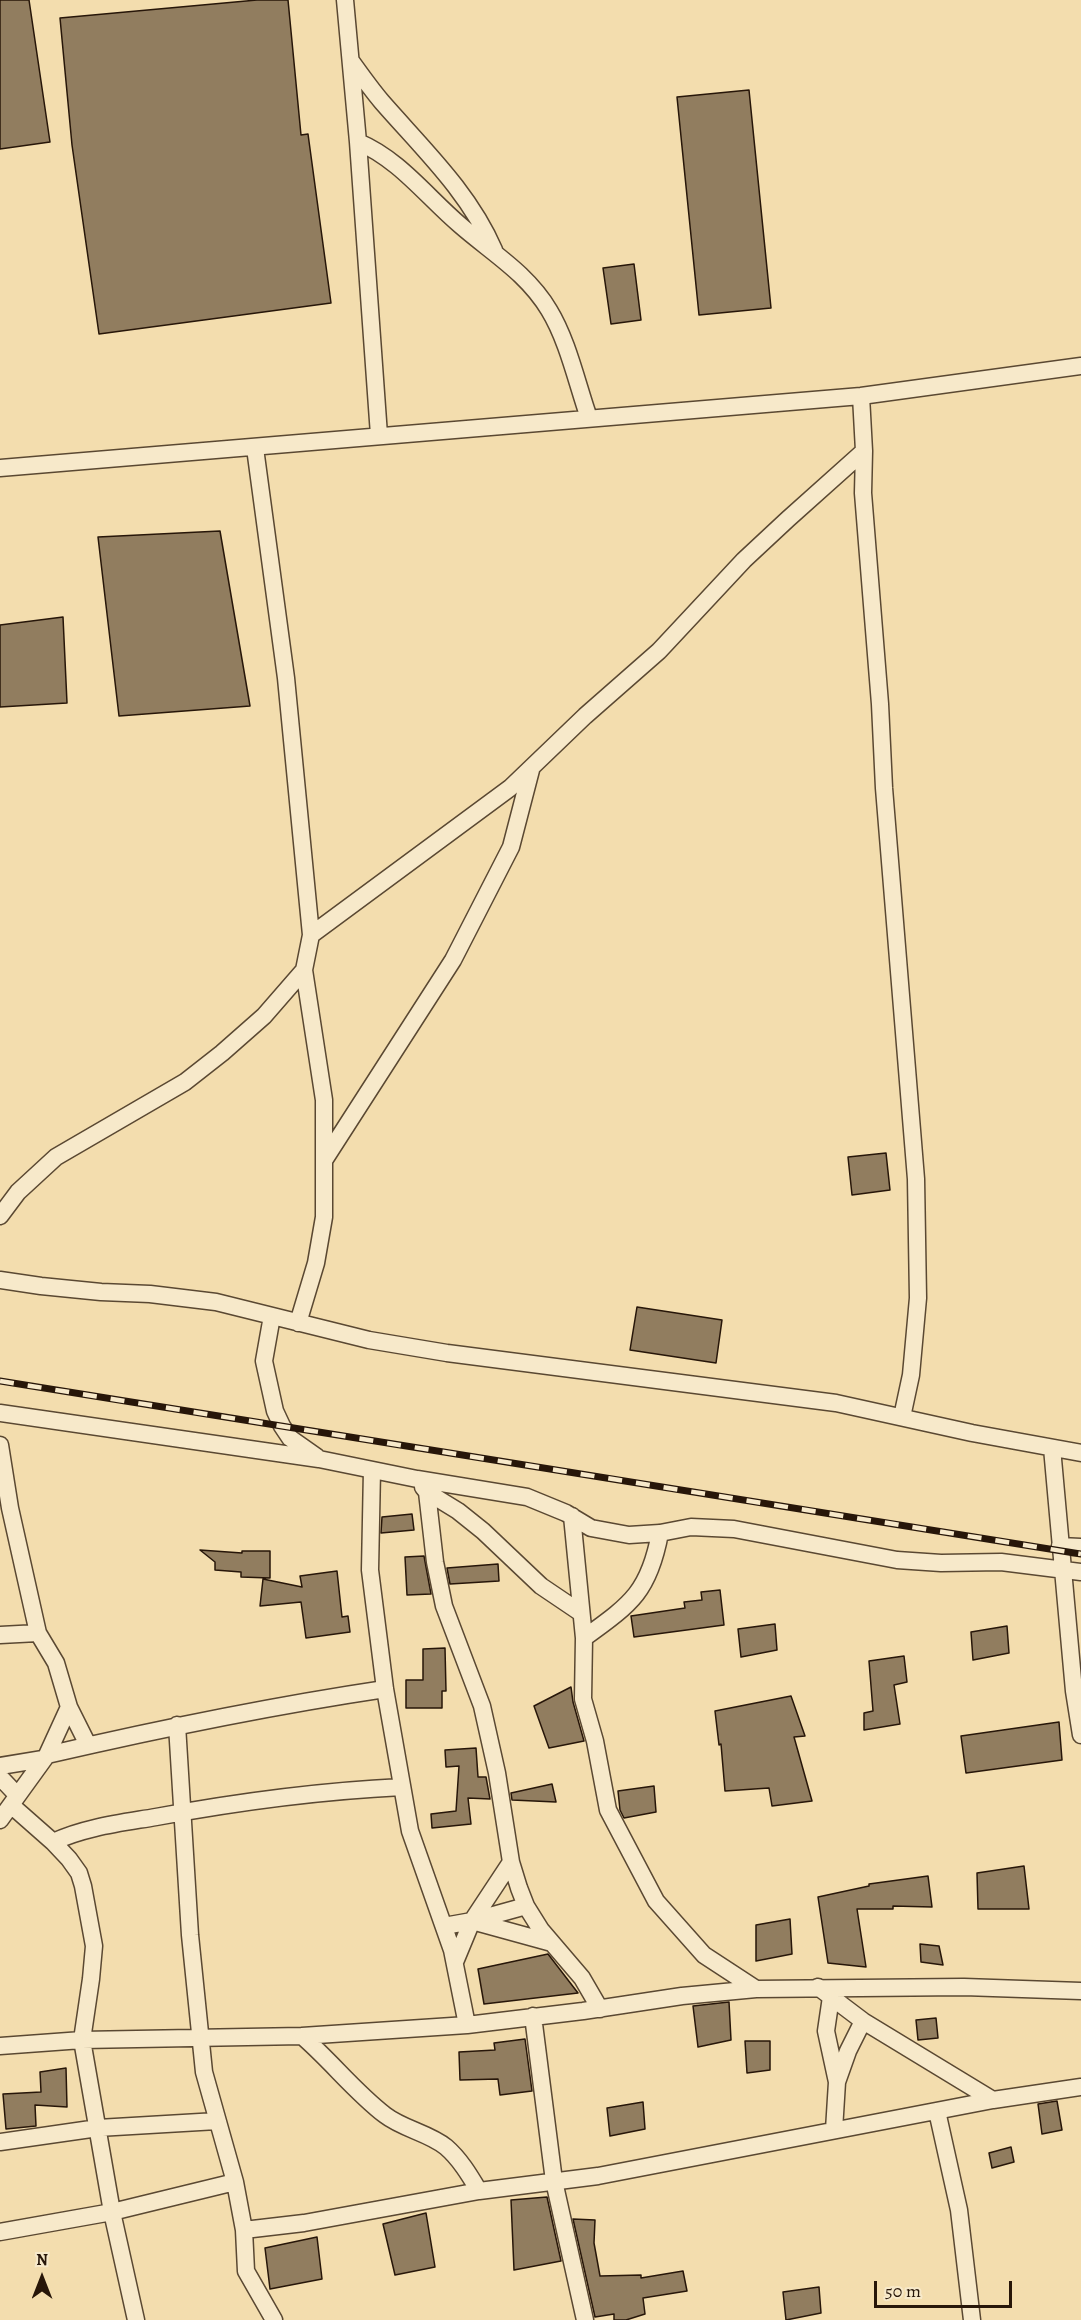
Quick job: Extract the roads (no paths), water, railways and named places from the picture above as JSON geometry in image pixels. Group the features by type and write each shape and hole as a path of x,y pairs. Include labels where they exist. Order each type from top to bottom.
{"street":[{"path":"345,0 358,142 379,435"},
{"path":"350,60 380,100 444,172 473,209 484,226 494,251"},
{"path":"358,142 373,148 399,166 461,226 524,277 550,311 566,349 589,418"},
{"path":"0,468 861,396 1081,366"},
{"path":"861,396 864,451 862,493 916,1179 918,1298 911,1376 902,1417"},
{"path":"255,448 286,678 311,935 304,970 324,1100 324,1217 316,1263 298,1323"},
{"path":"311,935 431,844 476,814 531,770 585,716 659,651 744,560 864,451"},
{"path":"325,1159 453,960 511,847 531,770"},
{"path":"0,1216 18,1192 56,1156 184,1082 222,1053 264,1016 304,970"},
{"path":"0,1200 18,1192"},
{"path":"0,1280 41,1286 150,1294 216,1302 369,1340 447,1353 836,1402 1052,1449 1081,1453"},
{"path":"272,1316 264,1361 275,1411 290,1438 319,1459"},
{"path":"0,1413 319,1459 372,1470 422,1485 527,1497 572,1516 591,1528 629,1534 660,1533 691,1527 734,1529 897,1560 941,1563 1001,1562 1081,1572"},
{"path":"0,1445 10,1508 38,1633 56,1664 69,1707 88,1745"},
{"path":"1052,1449 1062,1569 1081,1735"},
{"path":"372,1470 370,1569 384,1689 410,1831 444,1926 467,2025"},
{"path":"422,1485 483,1532 541,1586 581,1613"},
{"path":"422,1485 444,1606 482,1706 497,1773 512,1862 526,1906 541,1930 582,1978 600,2009"},
{"path":"572,1516 584,1638 583,1699 595,1741 608,1810 656,1901 704,1955 756,1989"},
{"path":"584,1638 627,1605 644,1586 655,1559 660,1533"},
{"path":"1060,1546 1081,1547"},
{"path":"0,1635 38,1633"},
{"path":"0,1767 177,1725 384,1689"},
{"path":"6,1810 45,1757 69,1707"},
{"path":"177,1725 190,1935 204,2072 236,2182 244,2230 246,2271 274,2320"},
{"path":"0,1777 6,1810 53,1842 79,1873 83,1886 94,1946 92,1979 82,2040 112,2212 136,2320"},
{"path":"53,1842 92,1828 184,1812 362,1789 402,1787"},
{"path":"454,1962 472,1921 512,1862"},
{"path":"444,1926 526,1906"},
{"path":"472,1921 554,1944"},
{"path":"0,2046 82,2040 303,2036 467,2025 600,2009 682,1996 756,1989 824,1992 964,1987 1081,1990"},
{"path":"824,1992 863,2021 993,2100"},
{"path":"824,1992 826,2031 836,2090 834,2130"},
{"path":"533,2016 554,2181 585,2320"},
{"path":"836,2090 848,2051 863,2021"},
{"path":"303,2036 386,2116 445,2146 479,2191"},
{"path":"244,2230 304,2223 479,2191 598,2176 993,2100 1081,2087"},
{"path":"836,2090 861,2125"},
{"path":"937,2111 959,2210 972,2320"},
{"path":"0,2142 98,2128 218,2121"},
{"path":"0,2232 112,2212 236,2182"}],"railway":[{"path":"0,1381 1081,1554"}]}
